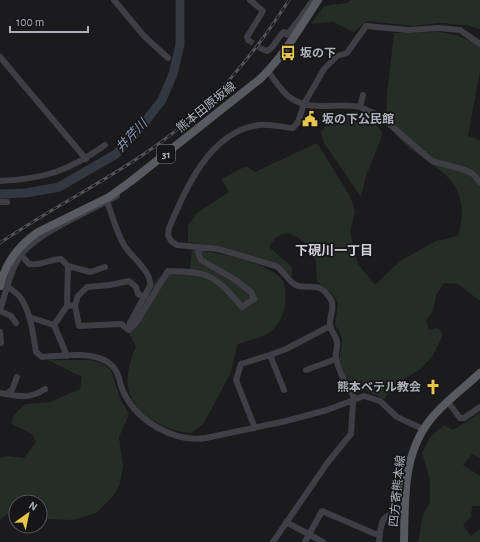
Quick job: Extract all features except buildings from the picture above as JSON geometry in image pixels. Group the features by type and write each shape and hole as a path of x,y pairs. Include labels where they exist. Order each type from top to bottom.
{"main road":[{"name":"熊本田原坂線","path":"4,286 8,264 28,239 38,232 109,197 130,182 268,71 286,49 304,17 318,0"},
{"name":"四方寄熊本線","path":"404,542 410,458 423,429 436,412 480,373"}],"street":[{"path":"114,0 144,36 168,58"},
{"path":"248,40 247,37 263,12 250,0"},
{"path":"262,49 267,51 270,50 281,34 284,32 288,35 304,17 313,0"},
{"path":"273,542 328,462 351,434 354,400 340,372 336,359 337,343 330,326 333,306 330,299 318,287 312,285 298,286 293,284 283,270 276,266 218,249 177,245 171,241 168,235 169,228 191,184 212,151 221,142 249,127 260,125 293,128 298,122 304,104 324,69 337,56 347,53 366,26 409,30 439,28 460,30 480,44"},
{"path":"0,57 86,159"},
{"path":"268,71 288,98 304,104 322,106 348,105 380,116 432,161 465,170 473,174 480,182"},
{"path":"360,108 363,95"},
{"path":"0,181 43,176 60,172 86,159 105,145"},
{"path":"16,323 11,316 0,310 4,286 21,255 41,236 117,196"},
{"path":"107,202 124,246 151,281 145,297 130,323 129,330"},
{"path":"129,330 136,323 168,271 196,272 216,279 242,307 254,299 251,292 234,279 201,260 196,246"},
{"path":"21,255 29,264 40,266 52,259 61,259 68,266 90,272 105,267"},
{"path":"54,325 67,306 68,266"},
{"path":"129,330 120,324 79,326 76,305 78,296 87,287 110,285 129,281 136,287 138,294 145,297"},
{"path":"4,286 19,296 29,317 36,352 42,357 88,355 105,361 113,366 118,373 124,393 130,403 147,422 159,429 196,440 286,421 364,396 380,400 397,417 423,429"},
{"path":"67,306 76,305"},
{"path":"29,317 54,325 67,356"},
{"path":"255,428 236,380 241,364 286,349 330,326"},
{"path":"0,332 1,343"},
{"path":"270,355 284,390"},
{"path":"306,370 336,359"},
{"path":"3,394 12,390 17,378"},
{"path":"3,394 23,397 35,395 45,389"},
{"path":"448,402 460,418 464,418 480,407"},
{"path":"305,542 322,512 379,539 381,523 385,517 392,513 405,514"},
{"path":"286,522 309,536 323,542"}],"shaded area":[{"path":"351,0 480,0 480,29 466,25 439,23 413,26 367,21 354,32 333,22 311,24 324,6 347,3"},
{"path":"437,32 460,36 480,47 480,71 468,136 480,140 480,301 458,284 444,283 436,295 433,311 426,320 429,330 438,328 443,335 432,357 418,371 405,378 392,389 384,399 365,390 357,393 344,373 340,360 342,337 335,325 338,303 332,294 317,281 315,259 305,243 294,235 282,234 276,238 269,247 292,267 292,277 277,264 217,247 188,242 188,225 197,213 229,192 221,179 246,166 255,172 317,143 350,196 355,211 350,232 358,264 375,285 400,261 436,241 458,236 462,212 459,193 450,179 408,147 396,134 387,118 386,112 394,33"},
{"path":"333,113 348,113 367,118 378,127 382,133 366,176 361,197 324,143 321,133"},
{"path":"192,250 241,259 267,269 283,281 286,296 283,312 274,329 263,336 237,345 231,372 204,423 192,433 173,430 154,421 146,415 133,400 128,386 128,375 130,363 136,347 129,333 150,288 167,268 190,269"},
{"path":"48,360 89,360 102,363 111,370 120,398 129,414 119,437 123,466 120,484 114,495 96,513 73,520 48,519 48,494 8,494 8,513 0,520 0,458 7,456 24,458 36,442 32,434 11,424 14,415 25,404 50,402 80,389 82,377"},
{"path":"480,413 480,458 472,454 463,465 480,476 480,506 472,506 471,517 463,525 471,536 480,529 480,542 418,542 422,518 430,504 430,480 422,453 431,436 444,425 453,430"}],"waterway":[{"name":"井芹川","path":"0,194 26,193 59,187 116,154 137,132 162,100 173,74 180,45 180,0"}],"tunnel":[{"path":"248,40 262,49"}],"railway":[{"path":"0,243 19,230 119,171 177,130 196,114 230,79 261,41 289,0"}],"place":[{"name":"坂の下","path":"288,53"},
{"name":"坂の下公民館","path":"310,119"},
{"name":"熊本ベテル教会","path":"433,387"}],"district":[{"name":"下硯川一丁目","path":"334,251"}]}
